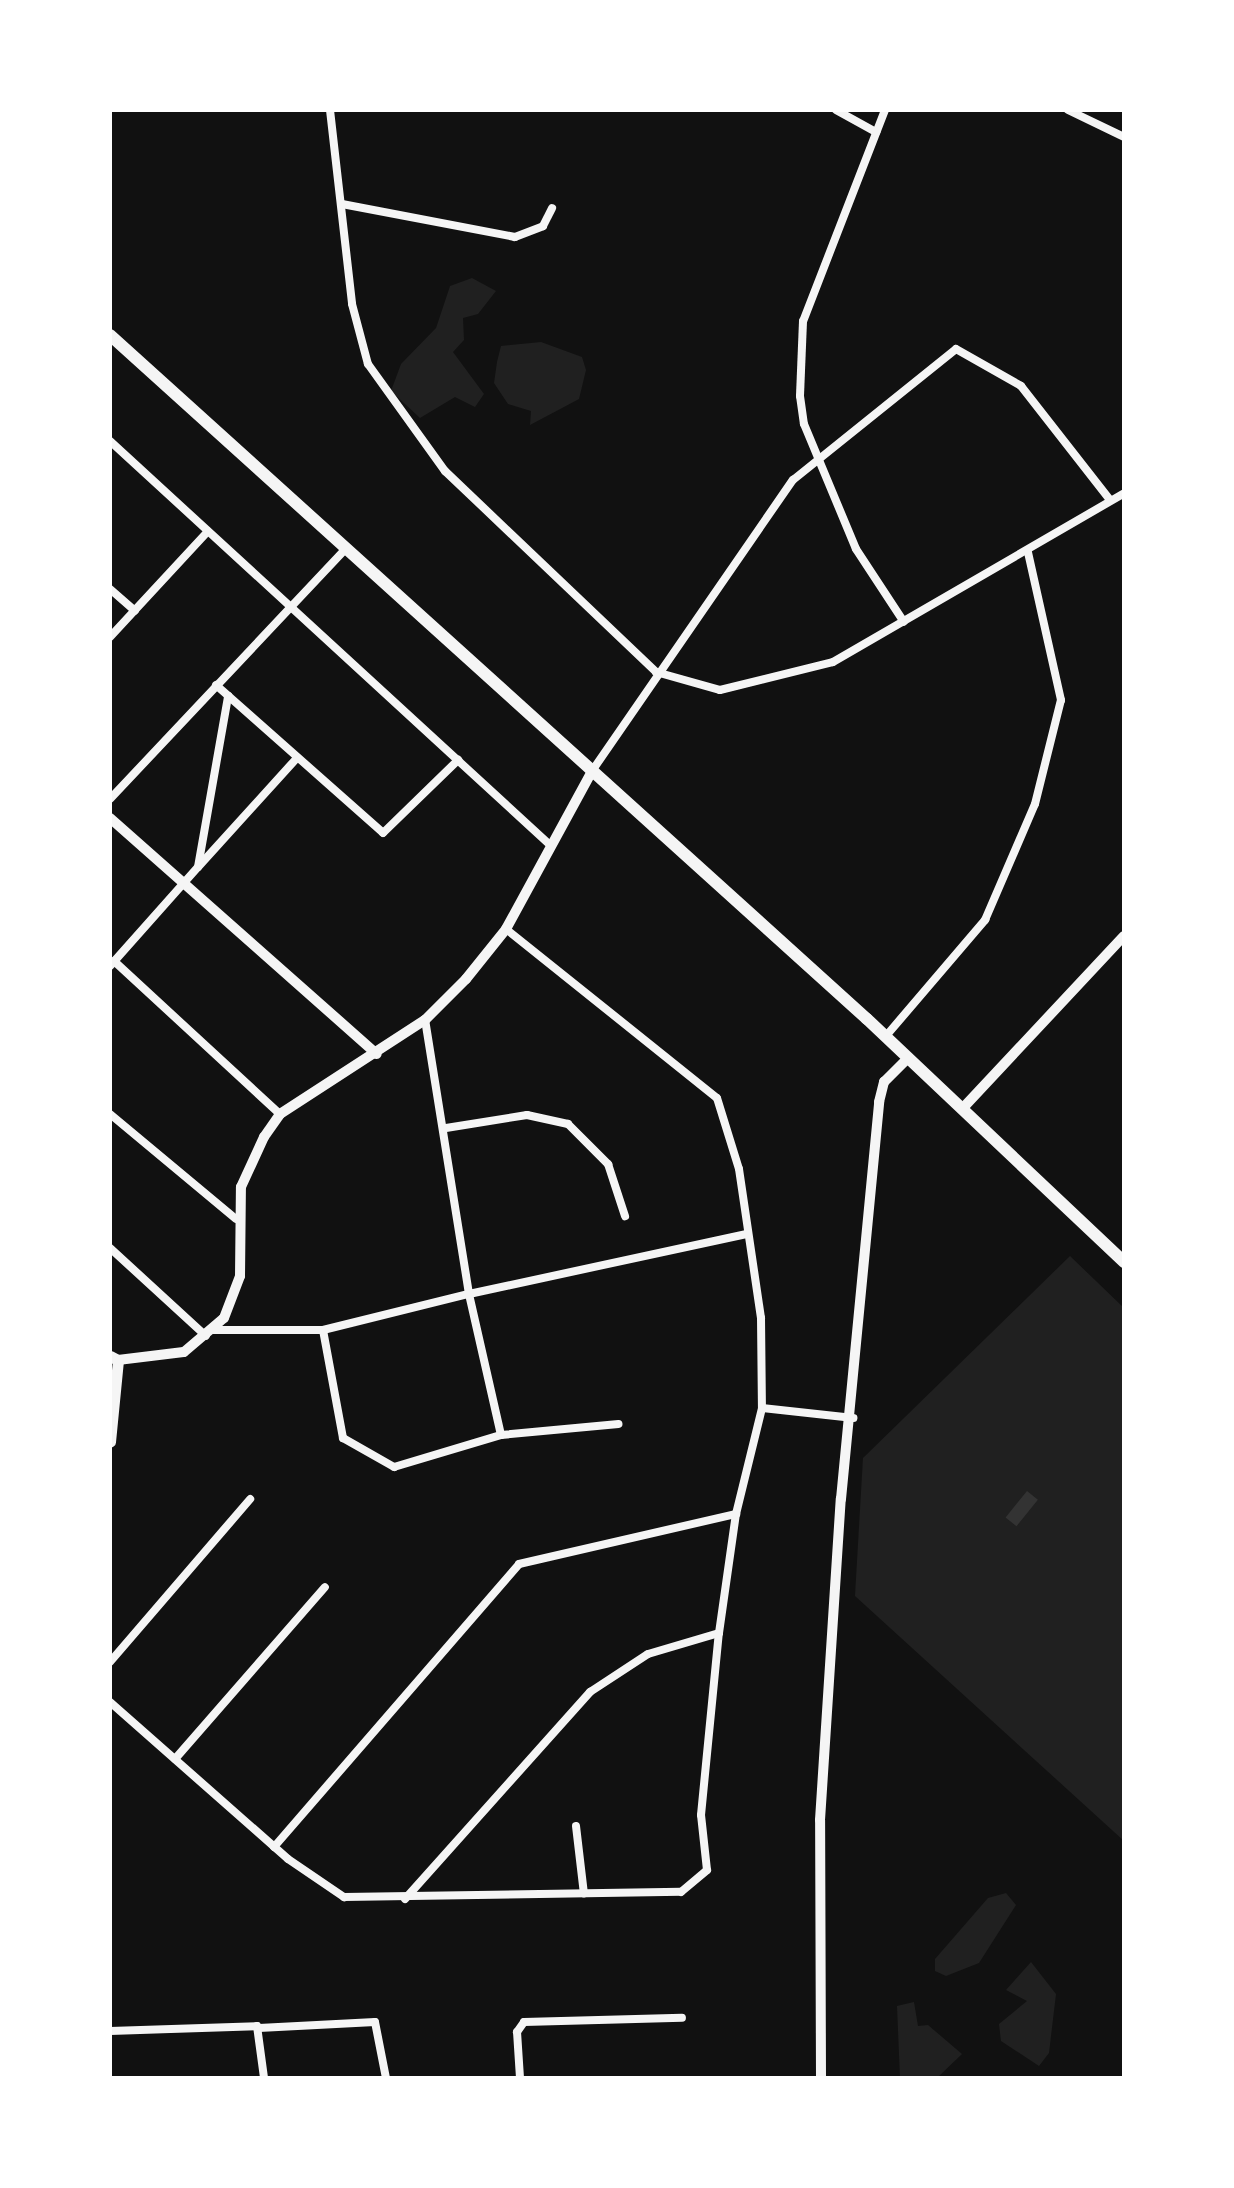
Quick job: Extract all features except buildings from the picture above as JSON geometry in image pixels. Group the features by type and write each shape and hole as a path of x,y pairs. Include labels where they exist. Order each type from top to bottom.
{"main road":[{"path":"110,335 344,551 886,1036 1124,1262"},
{"path":"110,1442 114,1358"}],"street":[{"path":"330,110 352,304 368,364 445,471 656,672 720,690 753,686 833,662 1028,552 1124,493"},
{"path":"836,110 876,132"},
{"path":"885,110 800,330 801,412 856,549 904,622"},
{"path":"1068,110 1124,137"},
{"path":"342,204 515,237 543,226 552,208"},
{"path":"114,1358 184,1352 210,1334 234,1300 240,1276 236,1219 250,1159 280,1114 377,1054 425,1020 506,929 548,843 592,771 656,672 710,609 793,480 820,464 950,352 965,349 1033,398 1110,500"},
{"path":"110,441 548,843"},
{"path":"110,637 208,531"},
{"path":"110,799 344,551"},
{"path":"886,1036 985,920 1035,804 1061,700 1028,552"},
{"path":"110,589 135,611"},
{"path":"216,685 383,833 458,760"},
{"path":"198,867 228,696"},
{"path":"280,1114 112,964 187,887 198,867 296,759"},
{"path":"110,818 377,1054"},
{"path":"110,1702 274,1847 344,1897 405,1899 681,1892 702,1881 719,1633 736,1514 762,1408 763,1331 731,1136 710,1087 506,929"},
{"path":"962,1109 1124,936"},
{"path":"425,1020 446,1128 469,1294 501,1435"},
{"path":"821,2078 820,1820 879,1102 884,1082 908,1058"},
{"path":"110,1114 236,1219"},
{"path":"446,1128 527,1115 568,1124 608,1164 625,1216"},
{"path":"110,1248 210,1334 323,1330 469,1294 747,1234"},
{"path":"323,1330 343,1438 362,1455 394,1467 501,1435 618,1424"},
{"path":"762,1408 853,1418"},
{"path":"110,1662 250,1499"},
{"path":"274,1847 519,1564 736,1514"},
{"path":"175,1759 325,1587"},
{"path":"405,1899 590,1692 648,1654 719,1633"},
{"path":"576,1826 584,1894"},
{"path":"520,2078 517,2032 524,2022 682,2018"},
{"path":"110,2031 375,2022 386,2078"},
{"path":"259,2028 264,2078"}],"shaded area":[{"path":"472,278 496,291 478,314 463,318 464,340 453,352 484,394 475,407 455,397 420,418 391,391 401,364 436,328 450,286"},
{"path":"541,342 582,357 586,370 579,399 530,425 531,411 508,404 494,383 501,346"},
{"path":"1070,1256 1124,1308 1124,1841 855,1596 863,1458"},
{"path":"1027,1491 1038,1500 1016,1526 1006,1517"},
{"path":"1006,1893 1016,1905 979,1963 946,1976 935,1971 935,1959 988,1898"},
{"path":"1031,1962 1056,1994 1049,2053 1039,2066 1001,2041 999,2024 1027,2001 1006,1990"},
{"path":"914,2002 918,2026 928,2025 962,2054 937,2078 900,2078 897,2006"}]}
